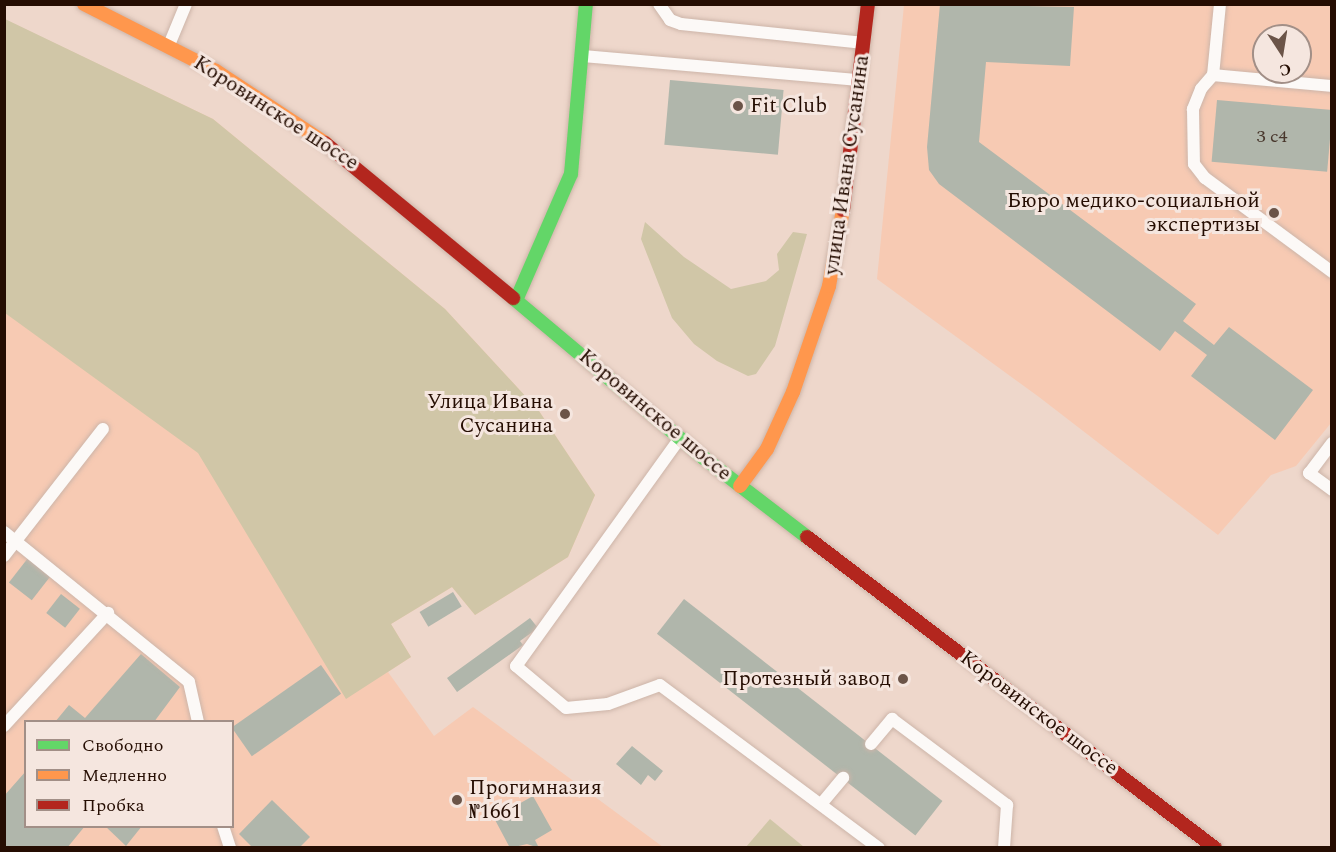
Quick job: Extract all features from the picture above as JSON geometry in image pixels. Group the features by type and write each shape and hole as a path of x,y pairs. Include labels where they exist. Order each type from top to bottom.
{"main road":[{"name":"Коровинское шоссе","path":"84,4 169,45 255,94 328,144 517,298 740,486 1215,848"},
{"path":"517,298 571,174 586,4"},
{"name":"улица Ивана Сусанина","path":"740,486 767,449 819,324 839,242 868,4"}],"lane":[{"path":"169,45 186,4"},
{"path":"659,4 670,20 681,24 864,43"},
{"path":"1220,4 1213,75 1201,89 1193,109 1194,164 1205,178 1332,272"},
{"path":"582,56 860,81"},
{"path":"1213,75 1332,86"},
{"path":"4,556 103,429"},
{"path":"681,437 516,666 566,708 608,704 660,685 822,803 879,848"},
{"path":"1332,443 1309,473 1332,490"},
{"path":"4,532 108,613 189,682 198,720"},
{"path":"4,726 108,613"},
{"path":"871,744 892,718 1007,805 1004,848"},
{"path":"822,803 843,778"},
{"path":"224,828 230,848"}],"shaded area":[{"path":"904,5 1331,5 1331,423 1296,466 1271,475 1218,535 1039,397 877,279"},
{"path":"4,19 213,119 445,309 539,411 595,495 568,557 475,615 452,587 391,624 411,657 388,672 434,736 473,707 663,847 5,847"},
{"path":"5,19 213,119 445,309 539,411 595,495 568,557 475,615 452,587 391,624 411,657 346,699 198,453 5,313"},
{"path":"645,222 684,257 731,289 766,281 779,270 777,254 793,232 807,234 775,346 756,374 748,376 717,361 694,344 672,318 641,239"},
{"path":"770,819 804,847 746,847"}],"building":[{"path":"940,4 1074,7 1070,66 986,62 979,142 1196,304 1183,321 1214,345 1229,327 1313,390 1275,440 1191,376 1207,355 1175,331 1160,351 939,184 929,170 927,147"},
{"path":"670,80 784,90 778,155 664,145"},
{"path":"1217,100 1332,110 1327,172 1212,162"},
{"path":"28,558 51,576 32,600 9,582"},
{"path":"453,592 462,607 428,627 420,612"},
{"path":"61,594 80,609 65,628 46,613"},
{"path":"684,599 942,801 915,836 657,634"},
{"path":"530,618 538,628 520,641 523,645 457,692 447,678"},
{"path":"141,654 180,687 155,720 57,720 69,705 85,718"},
{"path":"321,665 341,694 252,756 234,731 234,726"},
{"path":"632,746 663,771 655,781 648,775 641,785 616,764"},
{"path":"24,773 24,828 83,828 67,848 4,848 4,796"},
{"path":"533,796 552,830 535,840 539,848 527,844 510,848 494,818"},
{"path":"272,800 310,837 299,848 253,848 239,834"},
{"path":"107,828 140,828 126,846"}],"traffic: fast":[{"path":"517,298 571,174 586,4"},
{"path":"513,298 704,458 807,537"}],"traffic: slow":[{"path":"84,4 216,71 325,143"},
{"path":"740,486 767,449 793,392 829,286 843,210"}],"traffic: jam":[{"path":"843,210 868,4"},
{"path":"325,143 513,298"},
{"path":"807,537 1215,848"}],"place":[{"name":"Fit Club","path":"738,106"},
{"name":"Бюро медико-социальной экспертизы","path":"1274,213"},
{"name":"Улица Ивана Сусанина","path":"565,414"},
{"name":"Протезный завод","path":"903,679"},
{"name":"Прогимназия №1661","path":"457,800"}]}
